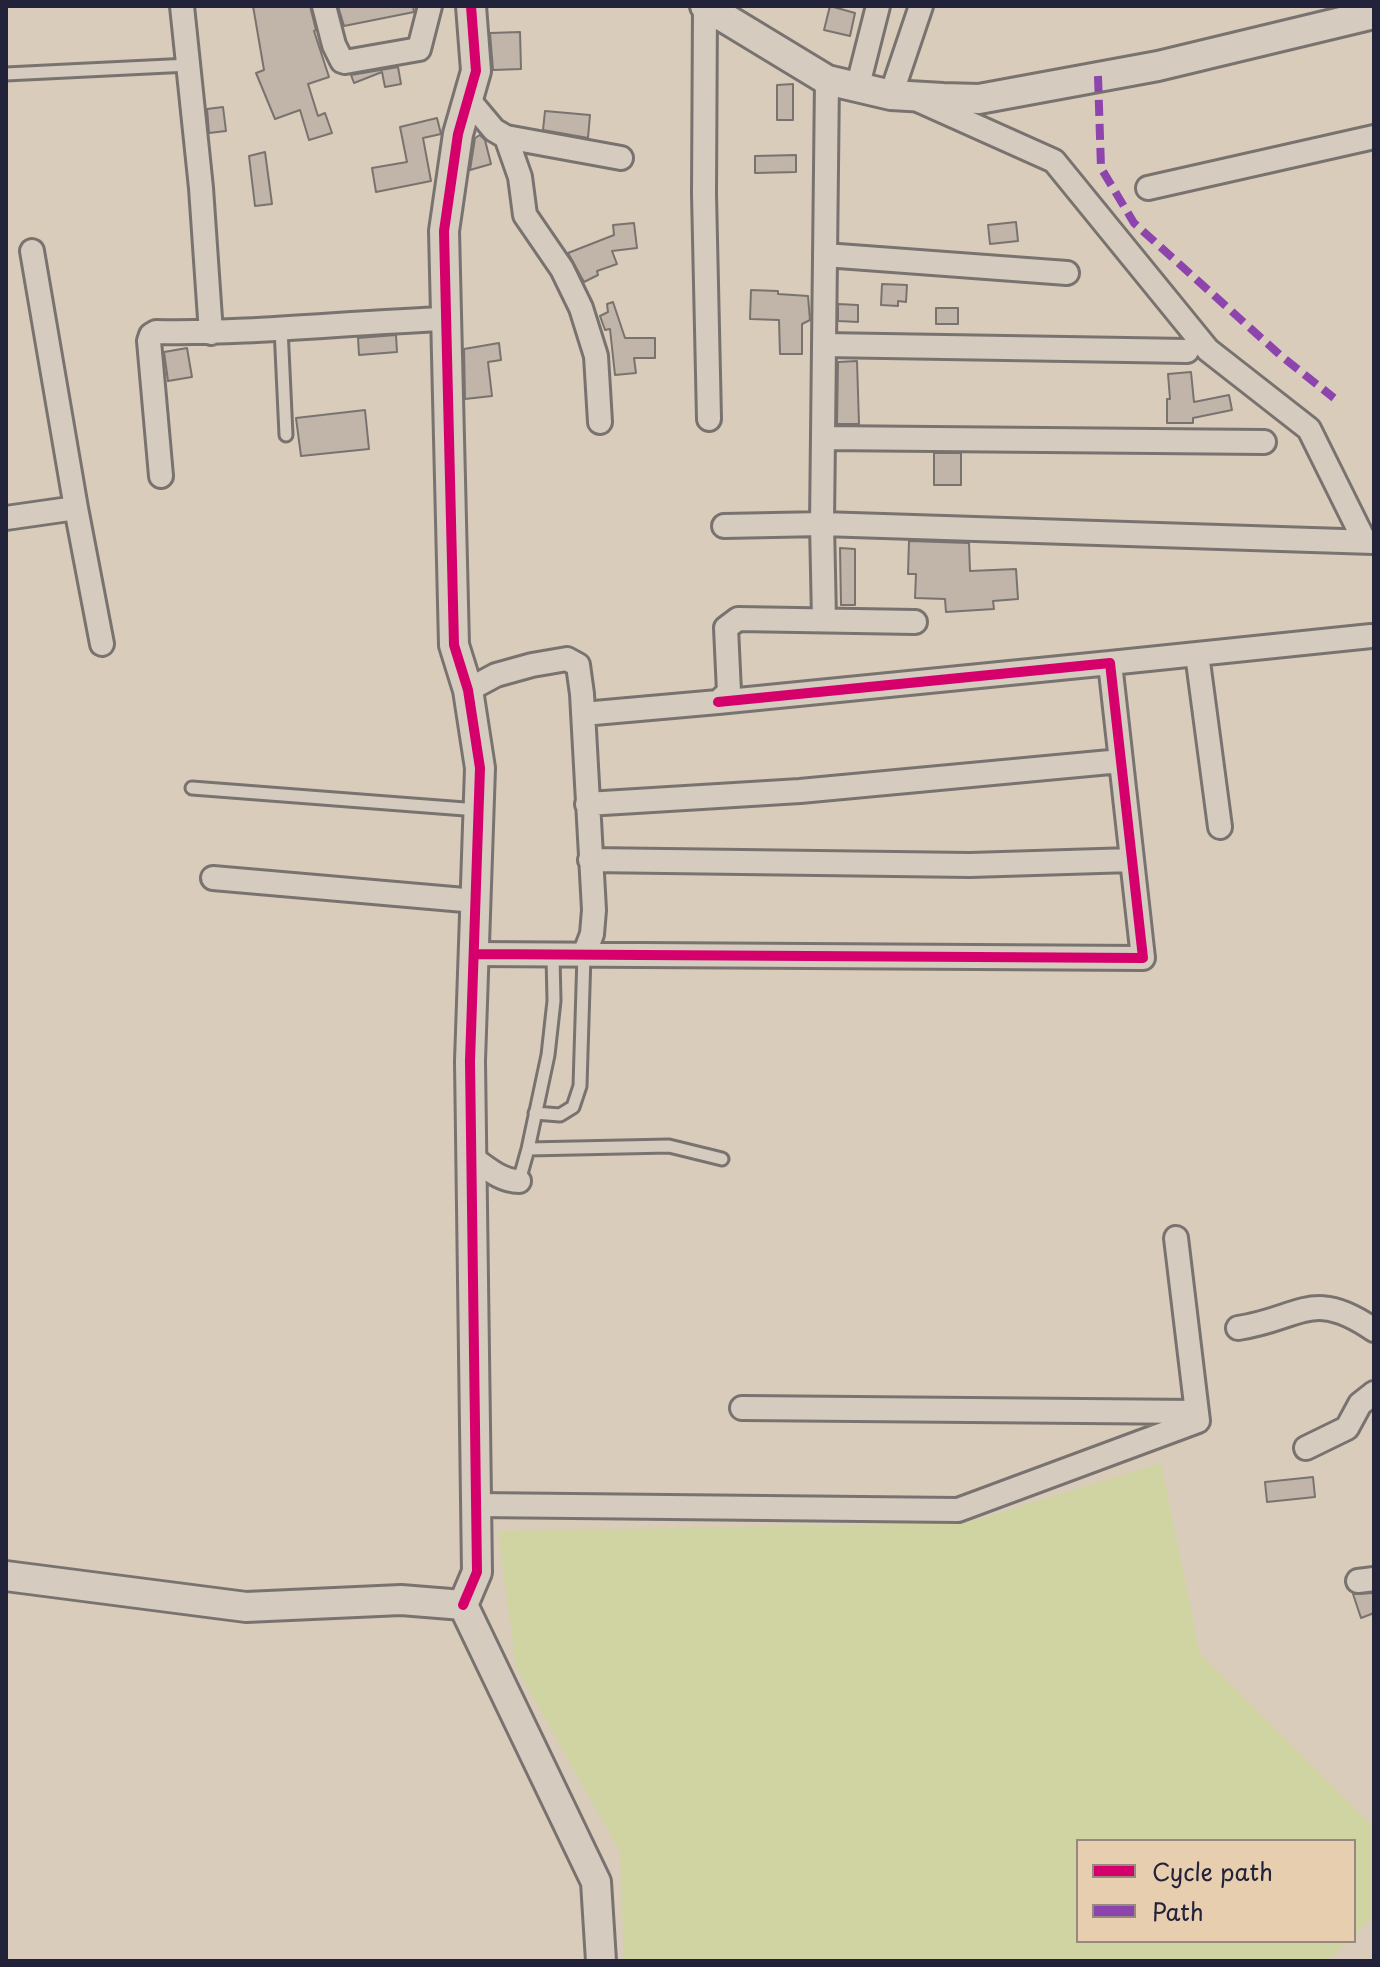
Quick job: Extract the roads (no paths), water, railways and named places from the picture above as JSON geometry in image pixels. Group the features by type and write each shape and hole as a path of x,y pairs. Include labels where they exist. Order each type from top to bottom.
{"street":[{"path":"182,6 190,64 211,333"},
{"path":"324,6 334,45 345,62 419,49 430,6"},
{"path":"471,6 476,71 458,134 444,231 454,645 468,690 480,768 470,1061 477,1572 463,1605 596,1882 601,1961"},
{"path":"705,6 827,80 900,96 979,99 1158,66 1374,14"},
{"path":"705,6 704,194 709,419"},
{"path":"857,89 878,6"},
{"path":"900,96 921,6"},
{"path":"824,619 822,524 827,80"},
{"path":"724,526 822,524 1369,541 1309,429 1208,350 1054,161 900,96"},
{"path":"468,99 494,130 506,137 621,158"},
{"path":"506,137 520,177 525,215 562,269 581,308 596,356 600,422"},
{"path":"1148,188 1374,137"},
{"path":"32,251 102,644"},
{"path":"825,255 1067,273"},
{"path":"161,476 149,341 156,332 211,333 448,319"},
{"path":"824,345 1187,351"},
{"path":"823,438 1264,442"},
{"path":"6,518 76,508"},
{"path":"718,702 729,692 726,628 738,619 915,622"},
{"path":"583,714 1371,636"},
{"path":"1197,654 1220,827"},
{"path":"468,690 496,675 567,659 578,665 594,910 592,934 584,955"},
{"path":"474,954 1143,958 1110,663"},
{"path":"587,804 800,791 1121,761"},
{"path":"590,860 970,865 1132,860"},
{"path":"213,878 476,901"},
{"path":"471,1157 497,1175 519,1181"},
{"path":"476,1505 958,1510 1198,1421 1176,1238"},
{"path":"1238,1328 1264,1324 1292,1312 1327,1306 1343,1311 1374,1330"},
{"path":"1306,1448 1347,1428 1360,1404 1374,1393"},
{"path":"742,1408 1197,1412"},
{"path":"6,1576 246,1607 401,1600 463,1605"}],"lane":[{"path":"6,74 190,64"},
{"path":"281,328 286,435"},
{"path":"192,788 479,810"},
{"path":"519,1181 548,1055 553,1015 553,955"},
{"path":"535,1113 560,1115 573,1107 580,1086 584,955"},
{"path":"528,1149 669,1146 722,1159"}]}
